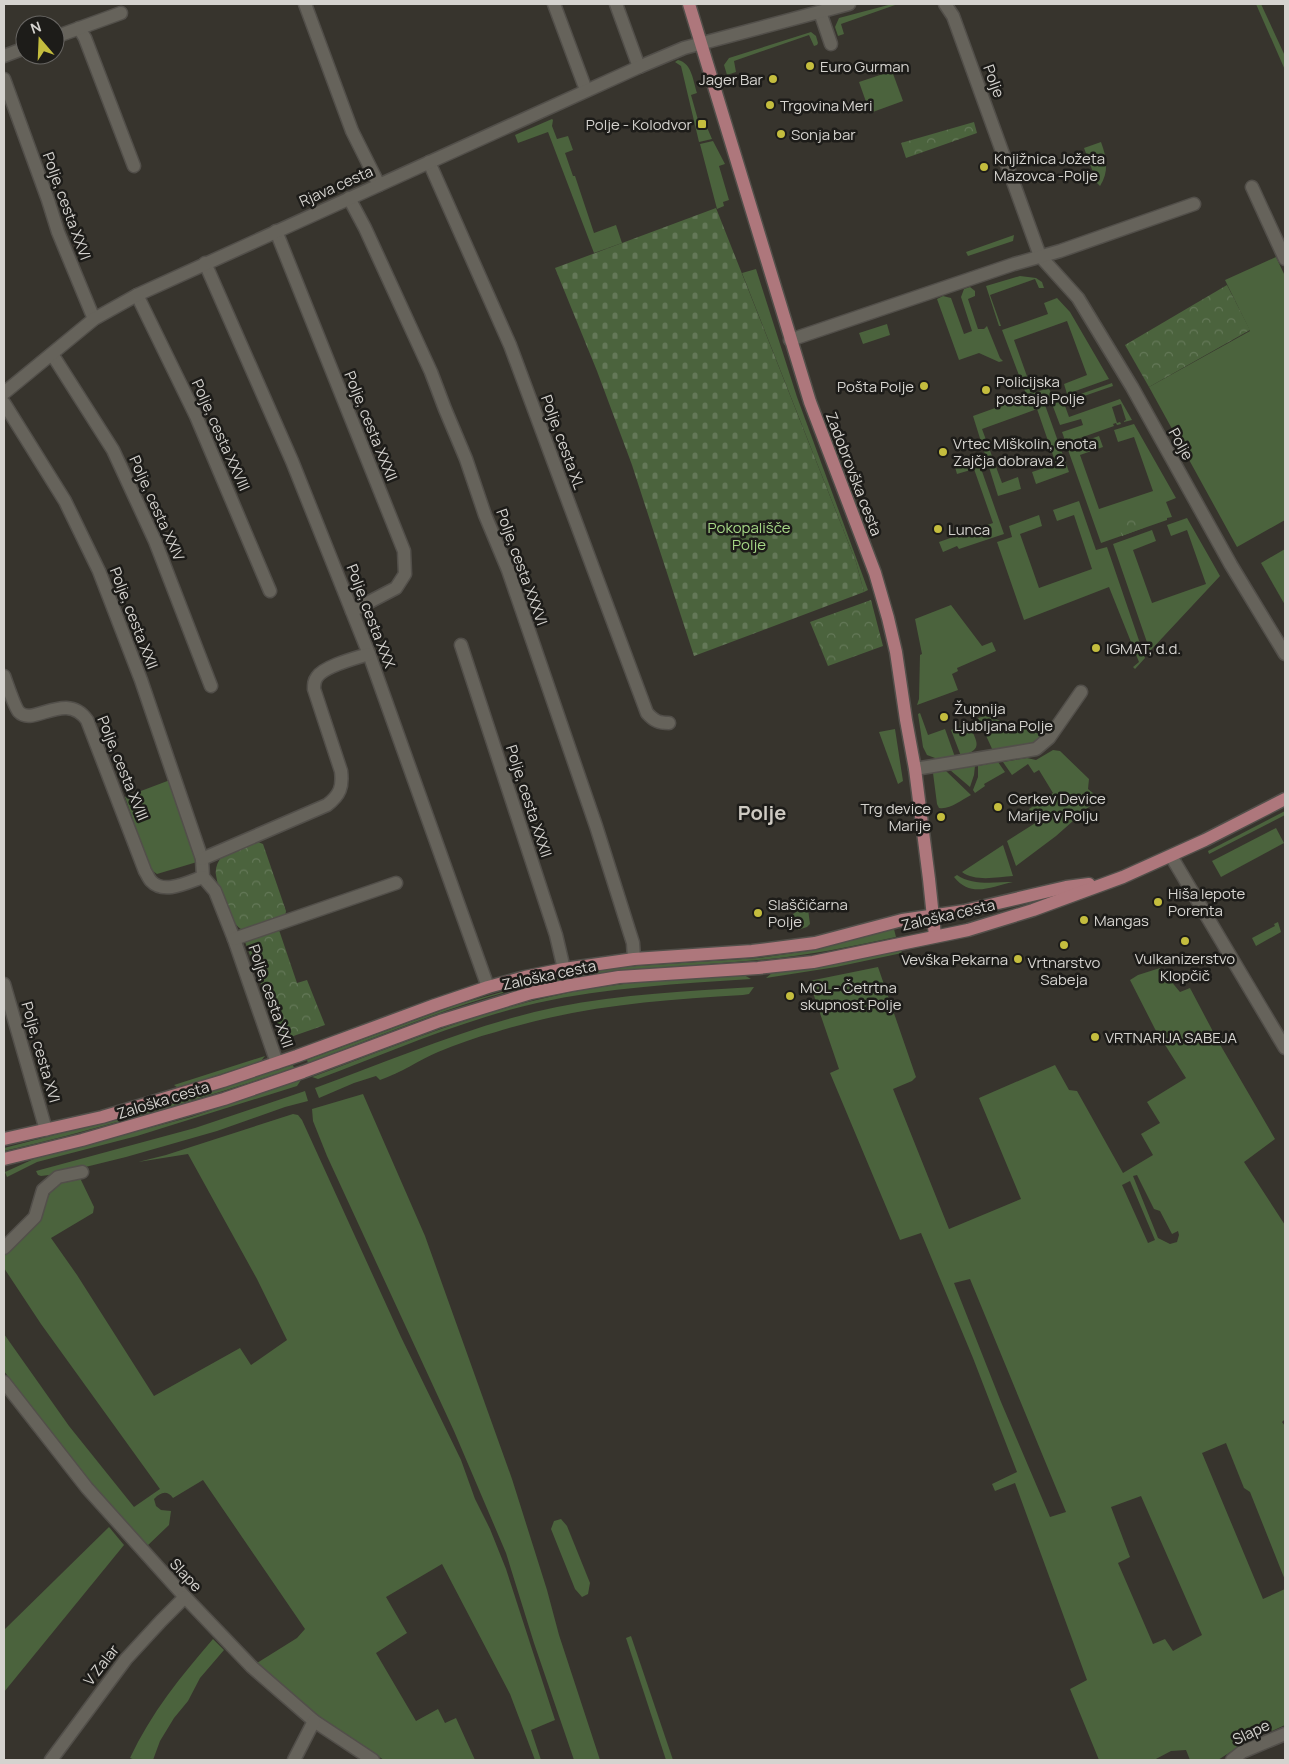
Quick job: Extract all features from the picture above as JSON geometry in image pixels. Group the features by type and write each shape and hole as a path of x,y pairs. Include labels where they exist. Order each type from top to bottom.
{"main road":[{"name":"Zadobrovška cesta","path":"689,4 810,402 880,591 896,652 906,720 916,769 930,879 934,936"},
{"name":"Zaloška cesta","path":"4,1159 82,1140 224,1098 303,1072 440,1021 531,993 619,977 758,968 813,962 968,930 1113,881 1171,856 1285,799"},
{"name":"Zaloška cesta","path":"4,1139 102,1117 166,1098 277,1063 488,987 564,969 634,959 806,945 902,920 976,908 1066,887 1113,881"}],"street":[{"path":"305,4 352,131 379,185"},
{"path":"554,4 586,90"},
{"path":"616,4 639,67"},
{"path":"701,44 849,4"},
{"name":"Polje","path":"945,4 953,16 1040,256 1078,298 1132,387 1231,565 1285,654"},
{"path":"820,12 831,44"},
{"path":"65,33 121,13"},
{"path":"79,28 85,38 134,166"},
{"name":"Rjava cesta","path":"4,393 94,319 137,295 586,90 684,48 701,44"},
{"name":"Polje, cesta XXVI","path":"4,79 8,104 94,319"},
{"name":"Polje, cesta XL","path":"429,162 510,345 647,713 655,721 662,723 670,722"},
{"path":"1252,187 1285,259"},
{"name":"Polje, cesta XXXVI","path":"349,198 431,372 466,459 485,515 508,570 596,826 633,943 634,959"},
{"path":"790,340 1040,256 1060,251 1194,204"},
{"name":"Polje, cesta XXXII","path":"276,230 404,551 405,574 396,588 352,611"},
{"name":"Polje, cesta XXX","path":"204,263 292,461 369,654 488,987"},
{"name":"Polje, cesta XXVIII","path":"137,295 196,416 270,591"},
{"name":"Polje, cesta XXIV","path":"52,354 113,450 155,541 210,686"},
{"name":"Polje, cesta XXII","path":"4,403 65,501 99,571 141,680 202,860 203,877 215,891 234,939 277,1063"},
{"name":"Polje, cesta XXXII","path":"461,645 556,935 564,969"},
{"path":"202,860 327,805 336,798 340,792 342,782 341,770 314,689 315,679 319,674 331,668 369,654"},
{"name":"Polje, cesta XVIII","path":"4,676 19,712 26,716 63,707 77,709 88,720 145,871 151,882 160,887 167,888 203,877"},
{"path":"916,769 1036,749 1049,738 1081,692"},
{"path":"1171,856 1285,1048"},
{"name":"Polje, cesta XXII","path":"234,939 396,883"},
{"name":"Polje, cesta XVI","path":"4,984 46,1130"},
{"path":"4,1248 35,1217 43,1190 58,1177 82,1172"},
{"name":"Slape","path":"4,1382 91,1492 185,1597 252,1667 314,1721 373,1760"},
{"name":"V Zalar","path":"51,1760 126,1659 160,1620 185,1597"},
{"path":"294,1760 314,1721"},
{"name":"Slape","path":"1232,1760 1242,1752 1285,1734"}],"green space":[{"path":"898,4 841,24 844,34 838,36 835,27 839,18"},
{"path":"1256,4 1261,4 1285,56 1285,70"},
{"path":"811,32 816,36 817,45 814,46 809,35 734,61 736,72 727,75 724,65 729,58"},
{"path":"678,60 686,65 691,73 697,93 691,95 700,127 706,125 712,139 699,142 681,66 675,62"},
{"path":"892,71 903,101 870,113 859,82"},
{"path":"552,119 552,126 557,139 568,136 573,150 565,153 573,176 575,176 594,233 616,225 622,243 594,253 548,132 518,143 515,135"},
{"path":"974,122 977,133 906,158 901,143"},
{"path":"713,141 725,164 719,166 729,200 723,202 724,206 717,209 700,144"},
{"path":"1101,142 1105,154 1106,170 1100,186 1097,183 1084,148"},
{"name":"Pokopališče Polje","path":"716,208 856,562 864,592 694,656 632,465 597,371 555,268"},
{"path":"1014,235 1013,241 968,256 966,252"},
{"path":"1276,257 1285,276 1285,520 1237,547 1149,387 1250,331 1225,280"},
{"path":"756,269 797,397 868,590 864,592 856,562 742,273"},
{"path":"1020,276 1036,278 1042,282 1044,288 1039,288 1035,279 990,295 1001,326 999,326 986,286"},
{"path":"1227,285 1250,330 1149,387 1125,345"},
{"path":"970,287 975,291 975,296 968,299 978,329 984,329 987,326 1003,361 999,362 979,353 959,360 937,299 943,296 951,298 964,334 972,331 961,297 964,289"},
{"path":"1057,298 1070,312 1109,379 1067,394 1064,384 1087,375 1067,321 1014,340 1033,393 1049,388 1053,399 1037,404 1031,393 1026,394 1002,330 1048,314 1044,303"},
{"path":"887,324 890,335 863,344 859,333"},
{"path":"1112,383 1113,386 1064,403 1069,417 1120,399 1132,420 1124,422 1126,420 1121,404 1112,407 1117,423 1120,422 1121,424 1113,424 1114,426 1066,443 1062,432 1083,425 1081,419 1060,425 1052,404"},
{"path":"1026,397 1032,400 1035,407 1045,405 1069,472 1036,484 1032,472 1056,464 1037,409 982,429 1002,483 1018,477 1021,489 998,496 973,416"},
{"path":"1134,424 1176,498 1166,502 1172,517 1101,543 1067,447 1099,436 1103,447 1080,455 1099,509 1153,491 1134,437 1118,442 1114,430"},
{"path":"978,460 1004,534 959,549 957,546 943,552 939,542 993,523 974,469 957,474 955,467"},
{"path":"1079,501 1096,550 1107,547 1145,658 1135,669 1133,667 1139,662 1109,587 1024,620 997,542 1012,537 1009,526 1039,515 1042,526 1020,534 1039,588 1092,569 1074,515 1057,521 1053,510"},
{"path":"1139,517 1143,528 1122,536 1118,524"},
{"path":"1187,518 1220,576 1150,651 1113,544 1152,530 1156,541 1133,550 1152,603 1206,584 1187,530 1171,536 1167,525"},
{"path":"1285,549 1285,605 1261,563"},
{"path":"871,600 883,646 828,666 810,622"},
{"path":"951,605 982,646 992,642 996,651 957,668 958,671 952,674 958,690 917,705 919,699 920,655 922,654 915,619"},
{"path":"920,713 928,735 945,729 955,757 936,760 927,755 923,747 918,714"},
{"path":"985,716 1043,733 1032,744 993,751 978,718"},
{"path":"969,723 977,744 973,751 961,756 951,730"},
{"path":"895,729 903,781 898,784 879,732"},
{"path":"1053,750 1060,751 1089,779 1088,789 1099,798 1056,836 1016,866 1007,841 1037,822 1029,809 1053,793 1039,770 1034,773 1028,764 1012,775 1003,762 1027,758 1036,760"},
{"path":"998,762 1005,772 984,784 985,786 975,793 973,790 978,777 978,766"},
{"path":"975,766 970,787 950,770"},
{"path":"946,771 971,795 951,806 939,808 933,773"},
{"path":"170,780 197,862 157,874 150,869 125,797"},
{"path":"1285,811 1285,815 1209,854 1208,851"},
{"path":"1276,828 1284,843 1221,877 1212,861"},
{"path":"258,842 263,844 286,911 285,917 243,930 238,927 225,906 217,881 216,868 219,861 225,855"},
{"path":"1003,845 1013,876 980,878 962,872"},
{"path":"957,875 977,882 1013,882 989,888 974,889 960,883 954,877"},
{"path":"805,906 808,909 810,924 798,930 793,914"},
{"path":"1278,922 1281,932 1256,946 1252,938 1275,926 1274,924"},
{"path":"894,929 896,937 810,954 620,971 540,984 472,1002 308,1063 307,1060 459,1004 538,982 621,967 758,958 815,950"},
{"path":"279,930 297,983 307,980 325,1025 282,1040 245,942"},
{"path":"901,950 902,953 836,967 766,978 772,973 835,964"},
{"path":"878,967 916,1077 912,1081 893,1089 949,1229 1021,1199 979,1098 1055,1065 1069,1090 1077,1091 1123,1173 1153,1155 1141,1134 1160,1123 1147,1102 1186,1078 1155,1029 1130,980 1138,975 1160,968 1180,992 1190,988 1218,1041 1275,1139 1244,1162 1285,1225 1285,1419 1282,1422 1285,1426 1285,1580 1250,1492 1244,1488 1226,1443 1202,1453 1263,1599 1285,1589 1285,1725 1272,1731 1270,1727 1264,1729 1257,1725 1252,1726 1255,1736 1218,1760 1190,1760 1186,1750 1171,1751 1154,1760 1099,1760 1070,1689 1087,1680 1015,1483 995,1491 992,1484 1017,1472 973,1358 921,1233 900,1240 830,1073 839,1069 809,981","holes":["1137,1175 1154,1209 1160,1211 1172,1234 1178,1231 1177,1242 1170,1244 1158,1238 1133,1176","1130,1181 1155,1240 1148,1243 1122,1185","970,1279 1066,1512 1050,1517 1001,1402 954,1283","1141,1496 1202,1635 1173,1651 1165,1639 1153,1644 1118,1563 1130,1557 1111,1507"]},
{"path":"744,975 751,979 590,993 537,1003 454,1027 318,1079 312,1077 449,1026 553,996 628,984"},
{"path":"754,987 749,994 743,995 680,999 618,1006 588,1010 527,1023 460,1043 380,1080 376,1076 319,1098 315,1088 465,1032 526,1014 557,1007 630,996"},
{"path":"265,1056 261,1061 178,1088 174,1085"},
{"path":"293,1065 294,1068 186,1102 77,1133 4,1151 4,1148 151,1110"},
{"path":"301,1080 297,1086 137,1136 37,1162 7,1177 5,1172 36,1158 191,1117"},
{"path":"305,1091 308,1101 285,1107 217,1131 57,1174 41,1176 36,1171 195,1128"},
{"path":"363,1094 425,1236 512,1479 559,1635 600,1760 574,1760 506,1553 454,1431 327,1156 313,1121 312,1109"},
{"path":"293,1114 298,1115 302,1120 401,1337 461,1460 475,1499 490,1529 506,1569 555,1720 531,1730 541,1760 535,1760 510,1694 442,1564 386,1597 407,1633 376,1653 416,1721 438,1709 445,1723 456,1718 475,1760 384,1760 308,1710 257,1663 297,1638 305,1629 203,1480 173,1498 164,1493 154,1499 156,1506 161,1510 171,1511 169,1525 146,1547 103,1498 4,1371 4,1334 69,1426 134,1507 160,1489 41,1324 4,1268 4,1253 38,1219 50,1193 61,1183 80,1178 94,1207 93,1213 51,1238 77,1275 154,1396 240,1348 251,1365 287,1340 257,1279 188,1154 138,1162 166,1155"},
{"path":"561,1519 567,1526 590,1583 588,1594 582,1597 575,1589 551,1529 554,1521"},
{"path":"109,1527 124,1545 4,1692 4,1630"},
{"path":"631,1636 673,1760 666,1760 626,1638"},
{"path":"213,1639 224,1650 200,1678 188,1701 174,1718 160,1741 153,1760 135,1760 130,1758 157,1710 189,1667"}],"place":[{"name":"Euro Gurman","path":"810,66"},
{"name":"Jager Bar","path":"773,79"},
{"name":"Trgovina Meri","path":"770,105"},
{"name":"Polje - Kolodvor","path":"702,124"},
{"name":"Sonja bar","path":"781,134"},
{"name":"Knjižnica Jožeta Mazovca -Polje","path":"984,167"},
{"name":"Pošta Polje","path":"924,386"},
{"name":"Policijska postaja Polje","path":"986,390"},
{"name":"Vrtec Miškolin, enota Zajčja dobrava 2","path":"943,452"},
{"name":"Lunca","path":"938,529"},
{"name":"IGMAT, d.d.","path":"1096,648"},
{"name":"Župnija Ljubljana Polje","path":"944,717"},
{"name":"Cerkev Device Marije v Polju","path":"998,807"},
{"name":"Trg device Marije","path":"941,817"},
{"name":"Hiša lepote Porenta","path":"1158,902"},
{"name":"Slaščičarna Polje","path":"758,913"},
{"name":"Mangas","path":"1084,920"},
{"name":"Vulkanizerstvo Klopčič","path":"1185,941"},
{"name":"Vrtnarstvo Sabeja","path":"1064,945"},
{"name":"Vevška Pekarna","path":"1018,959"},
{"name":"MOL - Četrtna skupnost Polje","path":"790,996"},
{"name":"VRTNARIJA SABEJA","path":"1095,1037"}],"district":[{"name":"Polje","path":"762,812"}]}
